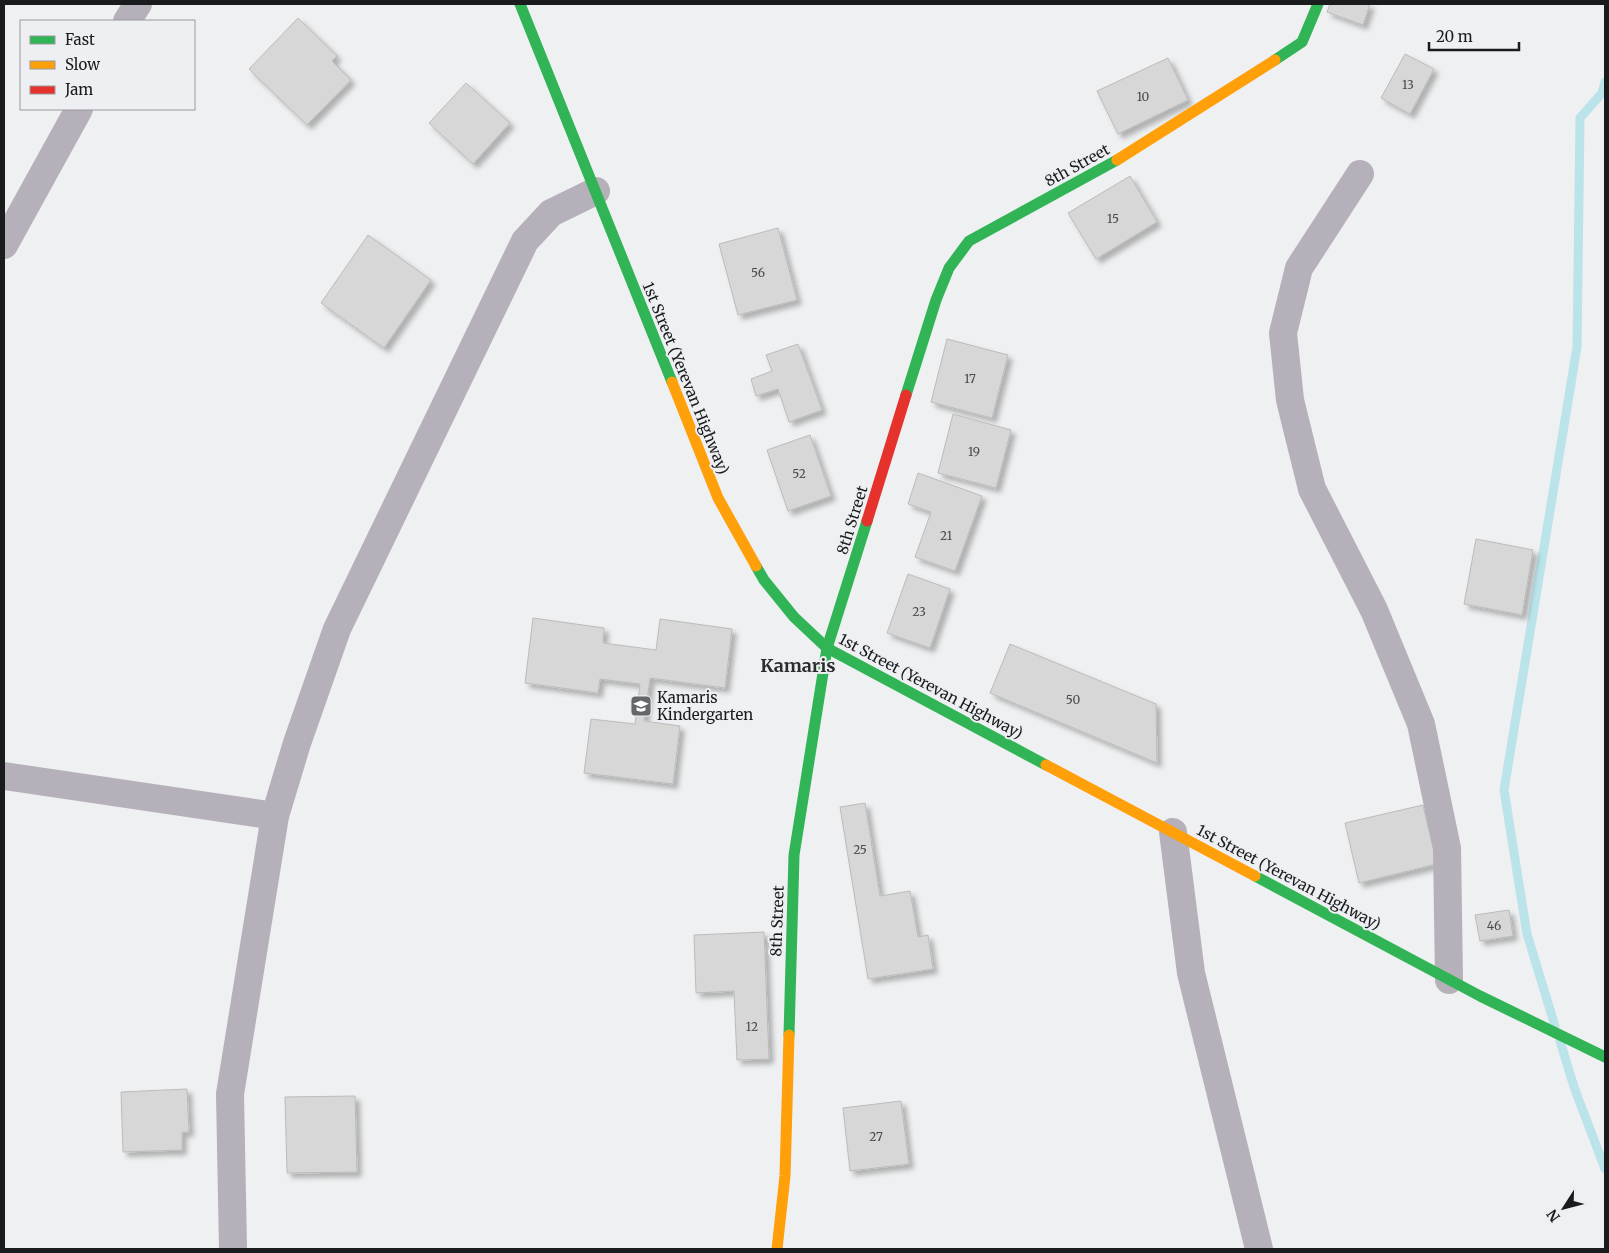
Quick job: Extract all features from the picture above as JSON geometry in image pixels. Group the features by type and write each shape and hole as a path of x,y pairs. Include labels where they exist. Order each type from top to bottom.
{"main road":[{"name":"1st Street (Yerevan Highway)","path":"520,4 718,498 764,580 794,617 827,648 1480,996 1605,1057"},
{"name":"8th Street","path":"777,1249 785,1176 794,855 827,648 936,300 949,268 969,240 1108,166 1302,42 1318,4"}],"street":[{"path":"128,20 138,4"},
{"path":"4,246 77,110"},
{"path":"1360,174 1299,268 1283,333 1290,400 1312,489 1374,610 1421,724 1448,848 1450,980"},
{"path":"233,1249 230,1094 275,816 297,743 337,629 525,241 551,213 596,191"},
{"path":"4,776 275,816"},
{"path":"1173,832 1191,972 1259,1249"}],"building":[{"path":"1330,4 1370,4 1363,25 1327,12"},
{"path":"298,18 337,56 332,61 351,80 307,125 249,69"},
{"path":"1405,54 1434,69 1410,114 1381,98"},
{"path":"1168,58 1188,100 1118,134 1097,91"},
{"path":"466,83 510,123 473,164 429,123"},
{"path":"1130,176 1157,222 1096,259 1068,213"},
{"path":"778,228 797,300 738,315 719,244"},
{"path":"368,235 431,280 384,348 321,303"},
{"path":"947,339 1008,355 992,418 931,402"},
{"path":"798,344 822,410 789,422 778,389 756,396 751,379 772,371 766,355"},
{"path":"953,414 1011,430 996,488 938,473"},
{"path":"810,435 831,496 788,511 767,450"},
{"path":"918,473 982,496 955,571 915,557 931,512 908,504"},
{"path":"1476,539 1533,550 1522,615 1464,604"},
{"path":"908,574 950,589 930,648 887,633"},
{"name":"Kamaris Kindergarten","path":"533,618 604,628 603,643 656,650 660,619 732,629 725,688 650,678 644,721 680,726 673,784 584,773 591,719 635,724 640,684 600,679 598,693 525,683"},
{"path":"1010,644 1156,704 1157,763 990,693"},
{"path":"865,803 880,896 910,891 918,937 928,935 933,969 868,979 840,807"},
{"path":"1423,805 1437,864 1359,883 1345,823"},
{"path":"1509,910 1513,936 1480,941 1475,915"},
{"path":"764,932 769,1059 737,1060 734,991 696,993 694,935"},
{"path":"187,1089 189,1132 182,1132 182,1150 123,1152 121,1092"},
{"path":"355,1096 357,1172 287,1173 285,1097"},
{"path":"901,1101 909,1164 850,1171 843,1108"}],"waterway":[{"path":"1555,1026 1527,934 1504,790 1577,347 1580,118 1602,93 1605,82"},
{"path":"1560,1041 1574,1087 1605,1169"}],"traffic: fast":[{"path":"520,4 672,382"},
{"path":"1275,60 1302,42 1318,4"},
{"path":"906,395 936,300 949,268 969,241 1117,160"},
{"path":"789,1035 794,855 827,648 867,521"},
{"path":"756,566 764,580 794,617 827,648 1046,765"},
{"path":"1255,876 1480,996 1605,1057"}],"traffic: slow":[{"path":"1117,160 1275,60"},
{"path":"672,382 718,498 756,566"},
{"path":"1046,765 1255,876"},
{"path":"777,1249 785,1176 789,1035"}],"traffic: jam":[{"path":"867,521 906,395"}],"place":[{"name":"Kamaris Kindergarten","path":"641,706"}],"district":[{"name":"Kamaris","path":"798,665"}]}
